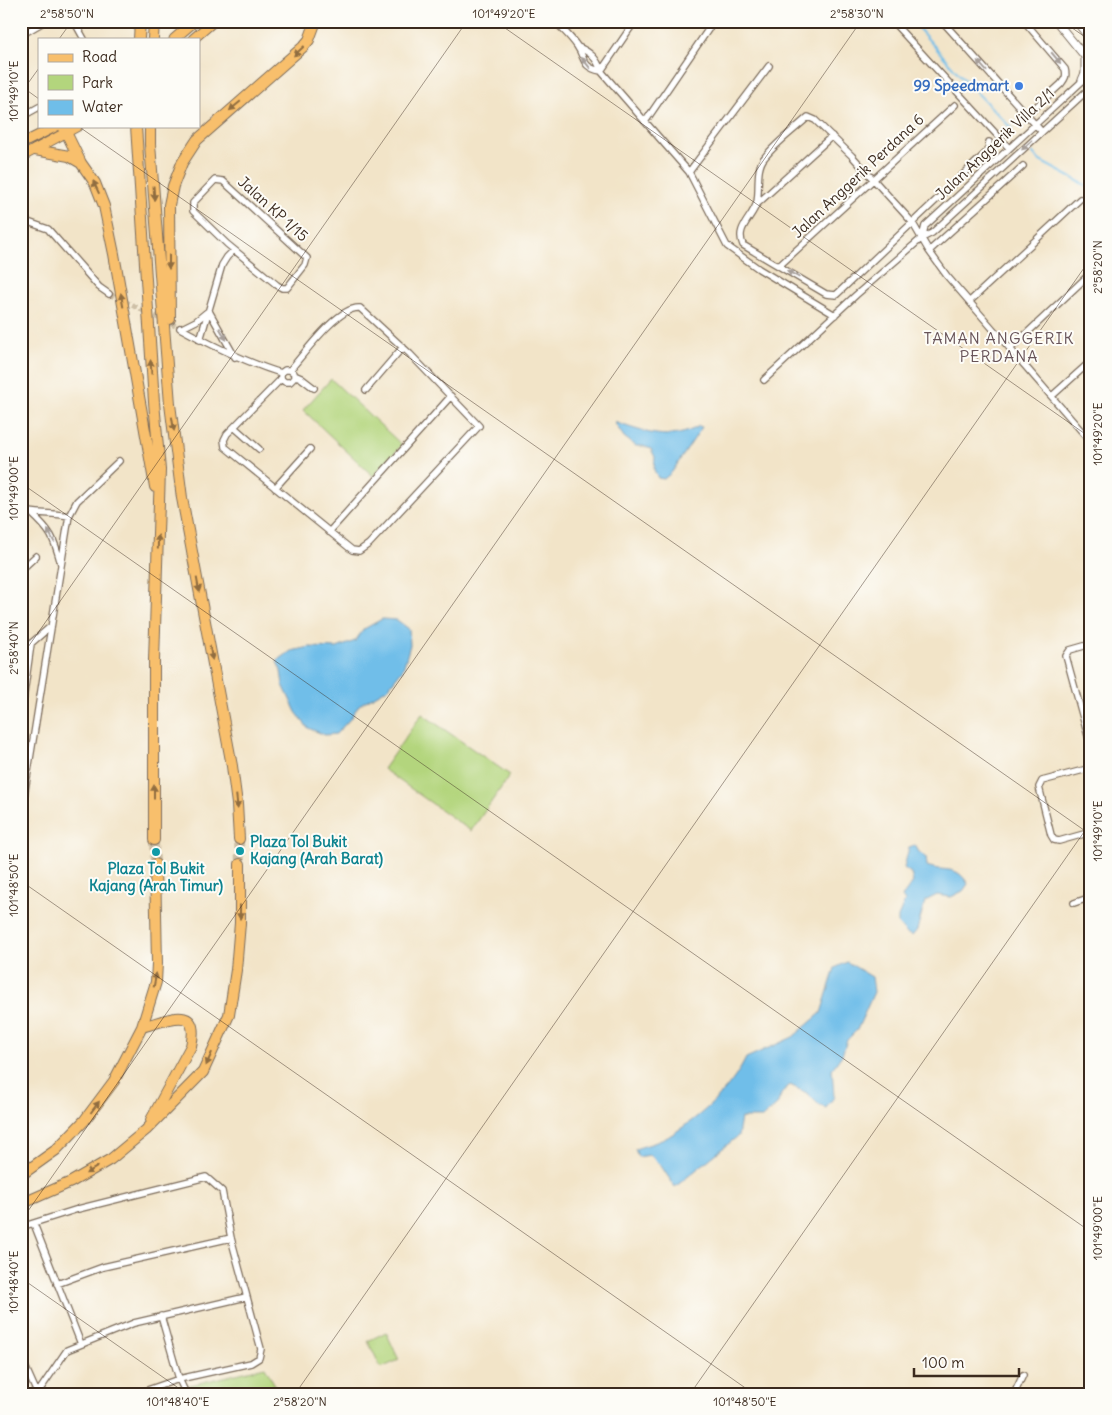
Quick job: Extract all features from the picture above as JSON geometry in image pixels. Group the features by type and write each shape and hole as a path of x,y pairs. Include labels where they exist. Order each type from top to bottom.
{"highway":[{"path":"139,38 140,21"},
{"path":"153,38 154,21"},
{"path":"170,404 169,204 172,186 182,163 197,140 303,47 312,35 316,21"},
{"path":"136,128 160,470 154,661 154,840"},
{"path":"150,128 170,404 182,498 232,766 239,839"},
{"path":"65,130 95,183 104,206 158,503"},
{"path":"34,151 69,156 82,163"},
{"path":"21,1175 56,1150 84,1121 114,1081 142,1027 156,982 155,864"},
{"path":"21,1204 79,1178 111,1159 146,1130 203,1072 229,1015 236,970 240,923 240,864"},
{"path":"142,1027 181,1017 188,1019 193,1025 194,1032 191,1046 146,1130"}],"main road":[{"path":"175,38 195,21"},
{"path":"193,38 214,21"},
{"path":"184,30 191,38"},
{"path":"21,144 53,128"},
{"path":"21,157 34,151 65,130"},
{"path":"21,144 34,151"}],"street":[{"path":"21,36 45,21"},
{"path":"74,21 83,38"},
{"path":"555,21 578,47 582,59 591,69 601,71"},
{"path":"601,71 635,21"},
{"path":"645,122 714,21"},
{"path":"892,21 1009,148"},
{"path":"942,21 1042,132"},
{"path":"1024,21 1065,69 1066,74 1061,84 1027,116"},
{"path":"1056,21 1091,64"},
{"path":"1076,21 1091,40"},
{"path":"578,47 589,52 598,62 601,71 689,172 727,246 759,269 835,315"},
{"path":"1082,80 1085,73 1084,56"},
{"path":"689,172 769,66"},
{"name":"Jalan Anggerik Villa 2/1","path":"922,238 924,226 1091,73"},
{"name":"Jalan Anggerik Villa 2/1","path":"764,380 922,238 932,233 1090,88"},
{"name":"Jalan Anggerik Perdana 6","path":"779,266 955,104"},
{"path":"21,117 38,108"},
{"path":"757,204 760,168 763,158 808,117 815,120 912,222 929,251 947,276 1091,442"},
{"path":"832,136 757,204 741,231 743,245 826,294 836,294 988,151 990,142"},
{"path":"929,251 1023,166"},
{"name":"Jalan KP 1/15","path":"215,180 223,181 307,258 305,266 287,288 282,288 234,250 192,208 193,202 215,180"},
{"path":"970,301 1080,200"},
{"path":"21,221 48,229 100,287 109,294"},
{"path":"200,340 222,265 226,257 234,250"},
{"path":"1011,348 1091,273"},
{"path":"355,308 360,308 367,313 403,347 479,426 369,544 359,550 352,550 225,447 224,440 285,370 290,370 336,318 355,308"},
{"path":"209,311 196,321 181,328 200,340 281,376 285,382 290,382 294,375"},
{"path":"209,311 236,357"},
{"path":"366,390 403,347"},
{"path":"1052,396 1091,361"},
{"path":"290,370 294,375 314,388"},
{"path":"329,532 451,396"},
{"path":"234,427 258,449"},
{"path":"275,488 310,449"},
{"path":"21,815 50,627 70,516 77,500 118,461"},
{"path":"21,511 70,516"},
{"path":"31,513 46,526 52,536 61,566"},
{"path":"21,570 36,556"},
{"path":"21,652 50,627"},
{"path":"21,715 32,644"},
{"path":"1091,644 1070,650 1066,656 1091,747"},
{"path":"1091,768 1042,781 1038,786 1054,840 1059,841 1091,832"},
{"path":"1074,903 1091,897"},
{"path":"21,1227 78,1209 206,1178 222,1191 231,1238 261,1349 259,1358 251,1363 179,1379 136,1394"},
{"path":"34,1224 81,1344"},
{"path":"57,1284 103,1267 231,1238"},
{"path":"37,1393 67,1350 132,1324 246,1297"},
{"path":"161,1316 179,1379 186,1394"},
{"path":"21,1357 37,1393"},
{"path":"1014,1394 1023,1375"}],"green space":[{"path":"331,379 402,445 373,476 303,410"},
{"path":"422,714 510,775 471,831 383,769"},
{"path":"386,1332 399,1360 381,1368 368,1341"},
{"path":"265,1367 280,1394 191,1394 187,1386"}],"water":[{"path":"614,422 647,432 668,435 689,431 699,426 702,427 672,472 664,479 658,478 654,470 655,457 651,449 636,446 624,437"},
{"path":"382,619 397,620 409,629 410,645 403,669 388,688 359,705 350,719 336,734 325,735 308,728 296,712 283,685 277,661 291,651 310,647 337,648 355,641 364,629"},
{"path":"915,845 919,852 926,857 927,866 955,871 968,884 963,891 951,897 937,895 925,901 917,930 912,936 906,933 898,924 898,917 905,901 902,897 913,882 911,873 904,868 909,847"},
{"path":"847,962 872,977 874,992 857,1030 847,1040 842,1055 832,1069 834,1097 826,1108 818,1104 807,1093 790,1085 782,1092 777,1105 762,1118 741,1118 738,1136 675,1187 661,1166 650,1155 638,1157 635,1149 667,1137 704,1111 732,1081 746,1058 793,1037 821,1013 835,968"}],"waterway":[{"path":"912,21 958,73 1012,129"},
{"path":"1032,152 1040,161 1087,186 1091,191"}],"tunnel":[{"path":"109,294 180,328"},
{"path":"239,839 240,864"},
{"path":"154,840 155,864"}],"place":[{"name":"99 Speedmart","path":"1019,86"},
{"name":"Plaza Tol Bukit Kajang (Arah Barat)","path":"240,851"},
{"name":"Plaza Tol Bukit Kajang (Arah Timur)","path":"156,852"}],"district":[{"name":"TAMAN ANGGERIK PERDANA","path":"999,347"}]}
